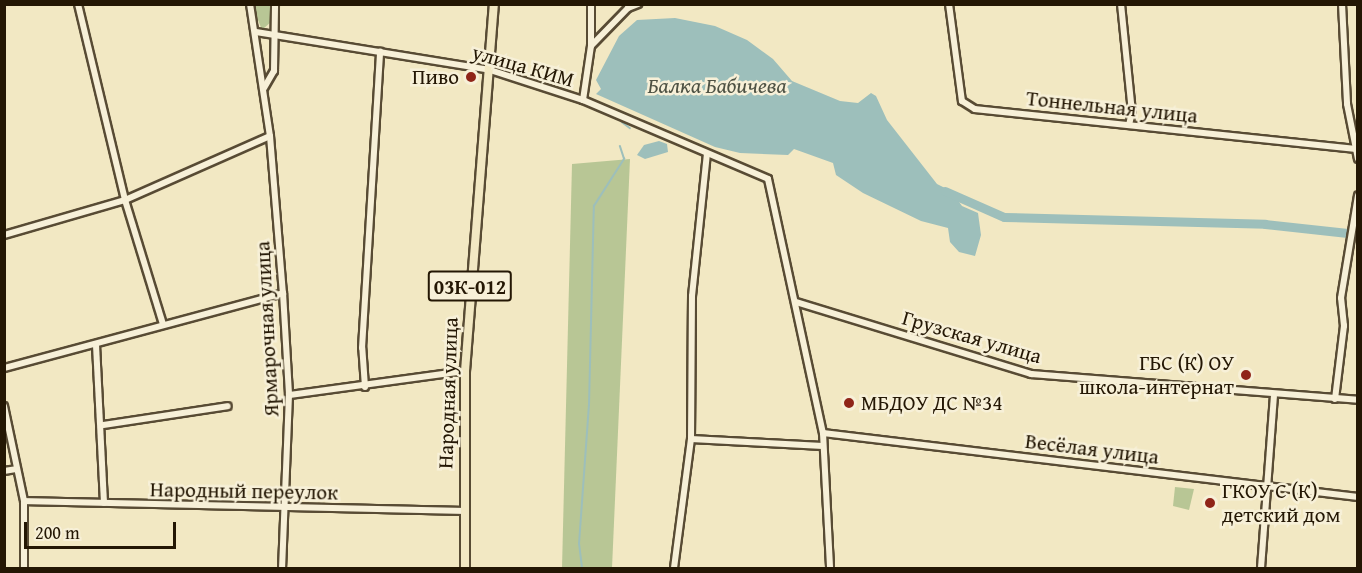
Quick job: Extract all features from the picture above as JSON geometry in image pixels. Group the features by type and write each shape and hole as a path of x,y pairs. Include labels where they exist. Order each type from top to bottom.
{"main road":[{"name":"Народная улица","path":"465,568 463,511 465,371 494,4"}],"street":[{"path":"78,4 124,200 163,324"},
{"name":"Ярмарочная улица","path":"250,4 270,136 284,293 289,395 282,568"},
{"path":"263,89 274,71 275,4"},
{"path":"583,100 591,46 591,4"},
{"path":"591,46 628,8 638,4"},
{"name":"Тоннельная улица","path":"948,4 962,101 975,109 1356,149"},
{"path":"1121,4 1132,111 1129,125"},
{"path":"1342,4 1347,104 1358,159"},
{"name":"улица КИМ","path":"256,32 490,70 583,100 768,179 796,302"},
{"path":"365,387 362,348 380,52"},
{"path":"4,235 124,200 270,136"},
{"path":"674,568 691,439 692,296 707,154"},
{"path":"1335,399 1344,326 1341,298 1358,195"},
{"path":"4,368 284,293"},
{"path":"796,302 823,434 830,568"},
{"name":"Грузская улица","path":"796,302 1031,374 1223,391 1259,390 1274,396 1358,400"},
{"path":"96,345 103,425 104,503"},
{"path":"289,395 365,387 465,371"},
{"path":"1261,568 1274,396"},
{"path":"4,406 24,501 24,568"},
{"path":"103,425 228,406"},
{"name":"Весёлая улица","path":"823,434 1358,497"},
{"path":"691,439 823,446"},
{"path":"4,471 16,469"},
{"name":"Народный переулок","path":"24,501 463,511"}],"green space":[{"path":"252,5 271,5 272,21 262,30"},
{"path":"630,159 612,568 562,568 572,164"},
{"path":"1175,487 1194,489 1189,510 1173,506"}],"water":[{"name":"Балка Бабичева","path":"675,18 715,26 747,40 773,59 792,81 840,101 858,103 871,93 876,96 887,120 937,184 951,191 962,206 978,213 981,235 975,256 959,252 950,242 948,228 921,221 863,193 836,175 833,163 794,149 788,155 740,153 715,147 596,94 601,89 596,80 619,36 637,20"},
{"path":"659,141 667,144 668,152 645,159 637,155 644,145"}],"waterway":[{"path":"622,122 630,128"},
{"path":"582,568 579,544 589,405 594,206 624,159 620,147"},
{"path":"945,191 1004,217 1265,224 1348,233"}],"place":[{"name":"Пиво","path":"471,77"},
{"name":"ГБС (К) ОУ школа-интернат","path":"1246,375"},
{"name":"МБДОУ ДС №34","path":"849,403"},
{"name":"ГКОУ С (К) детский дом","path":"1210,503"}]}
